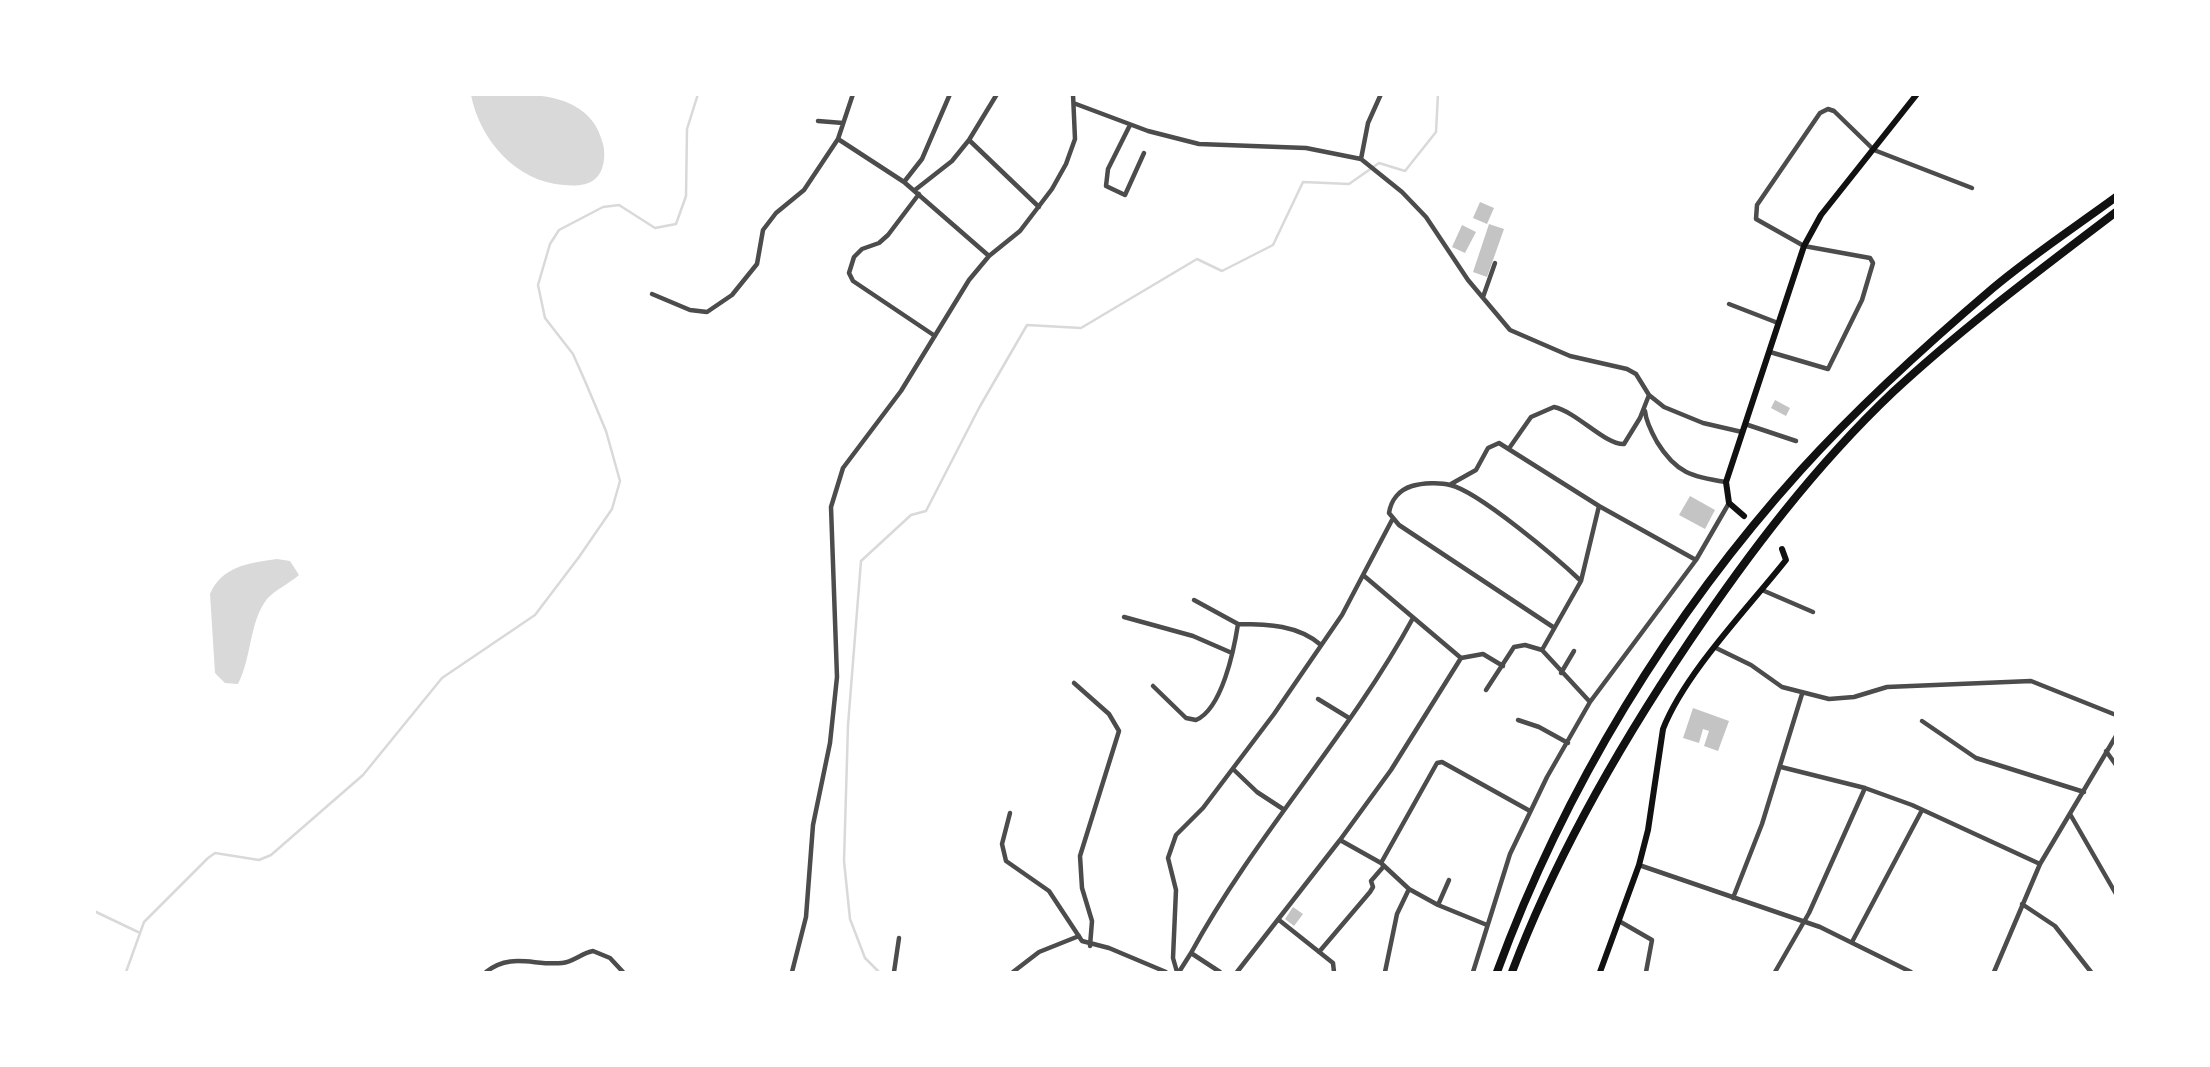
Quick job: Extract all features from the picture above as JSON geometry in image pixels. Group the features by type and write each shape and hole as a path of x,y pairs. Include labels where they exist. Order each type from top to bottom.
{"highway":[{"path":"1497,972 1542,861 1595,760 1661,650 1728,557 1801,469 1882,386 1995,287 2116,197"},
{"path":"1512,972 1577,829 1609,768 1658,687 1740,568 1811,480 1893,393 2010,293 2116,212"}],"main road":[{"path":"1744,516 1729,503 1726,482 1804,246 1821,215 1917,94"},
{"path":"1600,972 1639,865 1648,830 1663,730 1676,703 1787,559 1783,551"}],"street":[{"path":"652,294 690,310 707,312 716,308 757,264 767,223 800,195 838,139 853,94"},
{"path":"904,182 922,159 950,94"},
{"path":"935,336 853,281 849,273 854,257 862,249 879,243 888,235 917,192 952,161 969,140 997,94"},
{"path":"792,972 806,917 813,824 830,743 837,677 831,507 834,493 848,460 886,412 969,280 989,257 1020,231 1066,164 1073,146 1076,104 1073,94"},
{"path":"1361,159 1368,123 1381,94"},
{"path":"1076,104 1130,125 1199,144 1306,148 1361,159 1426,216 1502,323 1518,335 1570,356 1627,369 1636,374 1649,395 1664,407 1686,417 1742,432"},
{"path":"1770,352 1828,369 1869,281 1873,263 1864,254 1804,246 1761,224 1755,212 1820,113 1828,108 1834,111 1874,150 1972,188"},
{"path":"818,121 843,123"},
{"path":"1130,125 1112,158 1106,187 1125,195 1144,153"},
{"path":"838,139 917,192 989,257"},
{"path":"969,140 1039,207"},
{"path":"1483,297 1495,263"},
{"path":"1729,304 1778,323"},
{"path":"1510,447 1531,417 1555,407 1565,409 1621,445 1626,441 1649,395"},
{"path":"1644,408 1653,435 1675,467 1726,482"},
{"path":"1745,424 1796,441"},
{"path":"1178,972 1173,958 1176,890 1168,865 1169,851 1175,835 1203,808 1233,769 1321,645 1392,520 1390,505 1408,487 1450,485 1476,470 1493,444 1499,443 1510,447 1599,506 1696,560"},
{"path":"1450,485 1472,496 1537,543 1581,581"},
{"path":"1473,972 1510,854 1530,811 1590,702 1696,560 1729,503"},
{"path":"1542,650 1581,581 1599,506"},
{"path":"1392,520 1553,627"},
{"path":"1363,575 1461,659"},
{"path":"1762,590 1813,612"},
{"path":"1194,600 1238,624 1292,629 1308,635 1321,645"},
{"path":"1124,617 1193,636 1232,653"},
{"path":"1178,972 1283,809 1349,718 1413,618"},
{"path":"1153,686 1186,718 1201,718 1213,705 1232,653 1238,624"},
{"path":"1486,691 1518,645 1542,650 1590,702"},
{"path":"1716,648 1751,664 1782,687 1829,699 1854,697 1887,687 2031,681 2116,715"},
{"path":"1561,673 1574,651"},
{"path":"1237,972 1391,770 1461,659 1483,654 1503,666"},
{"path":"1074,683 1109,714 1119,731 1080,856 1082,888 1091,921 1090,946"},
{"path":"1733,898 1781,767 1802,694"},
{"path":"1318,699 1349,718"},
{"path":"1518,720 1539,727 1568,743"},
{"path":"1922,721 1976,758 2084,792"},
{"path":"1994,972 2040,864 2116,736"},
{"path":"2106,751 2116,765"},
{"path":"1319,952 1370,892 1373,887 1371,881 1383,864 1431,770 1442,762 1530,811"},
{"path":"1781,767 1865,788 1912,805 1921,812 2040,864"},
{"path":"1233,769 1256,792 1283,809"},
{"path":"1774,972 1804,920 1865,788"},
{"path":"1852,942 1921,812"},
{"path":"1010,813 1002,844 1006,861 1049,891 1079,936 1090,946 1109,948 1166,972"},
{"path":"2070,813 2116,894"},
{"path":"1340,840 1383,864 1409,888 1438,905 1487,925"},
{"path":"1639,865 1804,920 1852,942 1904,971 1911,972"},
{"path":"1438,905 1449,880"},
{"path":"1385,972 1397,914 1409,888"},
{"path":"2022,904 2055,926 2091,972"},
{"path":"1279,920 1335,965 1334,972"},
{"path":"1619,921 1650,937 1652,948 1646,972"},
{"path":"1015,972 1039,952 1079,936"},
{"path":"894,972 899,938"},
{"path":"486,972 503,962 533,960 561,963 593,951 610,958 623,972"},
{"path":"1191,953 1220,972"}],"shaded area":[{"path":"471,95 550,97 583,112 595,125 603,144 604,158 598,176 584,184 564,185 530,176 503,156 492,142 483,128"},
{"path":"277,559 290,561 299,575 267,599 257,618 238,684 225,683 215,673 210,594 229,572 247,564"}],"building":[{"path":"1480,202 1494,208 1487,224 1473,218"},
{"path":"1489,224 1504,229 1487,277 1473,272"},
{"path":"1462,225 1476,232 1465,253 1452,247"},
{"path":"1775,400 1790,408 1786,416 1771,408"},
{"path":"1690,496 1715,510 1705,529 1679,515"},
{"path":"1693,708 1729,721 1718,751 1704,746 1709,731 1703,729 1699,743 1683,738"},
{"path":"1293,907 1303,914 1294,926 1285,919"}],"waterway":[{"path":"126,972 144,922 208,858 215,853 259,860 271,855 363,775 442,678 535,615 612,509 620,481 606,431 573,354 545,318 538,285 550,244 559,230 603,207 619,205 655,228 676,224 686,196 687,129 698,94"},
{"path":"879,972 865,958 850,919 844,861 848,725 861,561 911,515 926,511 979,408 1027,325 1081,328 1197,259 1222,271 1273,245 1303,182 1349,184 1379,163 1405,171 1436,132 1438,94"},
{"path":"94,911 138,932"}]}
